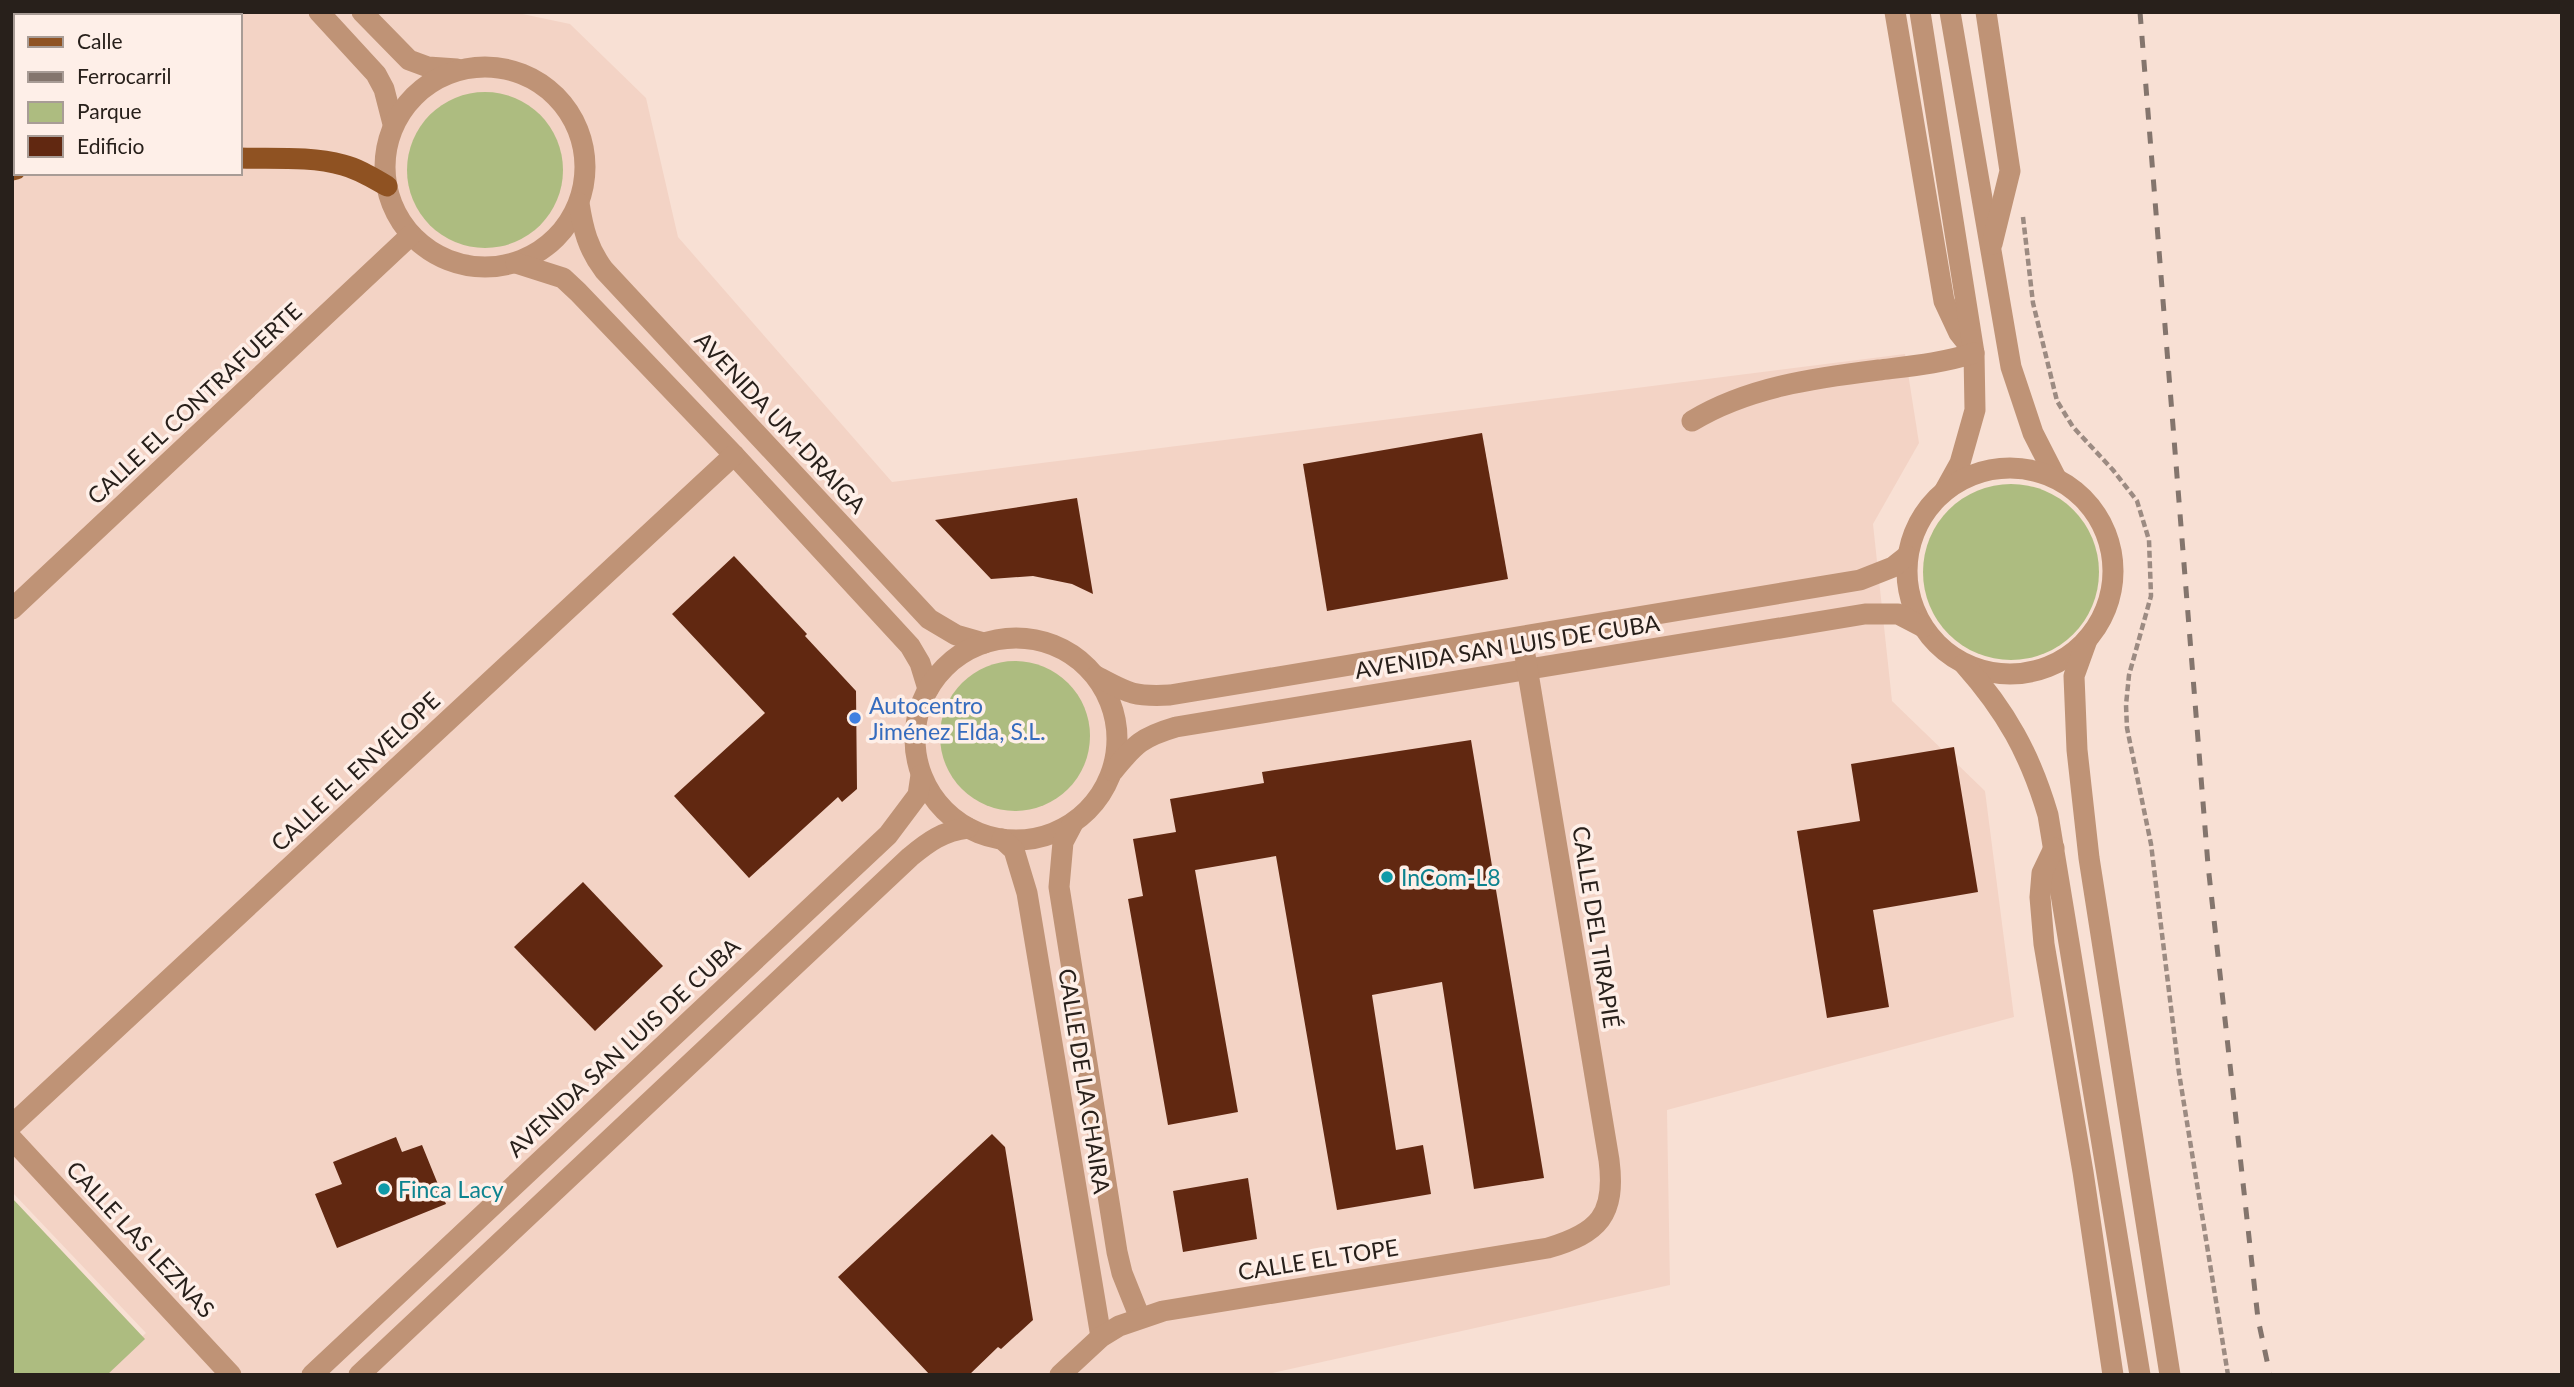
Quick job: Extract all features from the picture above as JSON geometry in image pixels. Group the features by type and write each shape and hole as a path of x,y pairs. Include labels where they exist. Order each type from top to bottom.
{"main road":[{"path":"242,158 312,160 343,164 387,186"}],"street":[{"path":"319,12 376,74 384,89 394,124"},
{"path":"362,12 409,60 428,67 503,68 525,74 561,99 578,127 586,159 585,181 579,203 569,223 554,240 536,253 516,262 488,267 459,264 433,253 411,235 397,217 387,186 385,155 394,124 424,87 440,76 459,69"},
{"path":"1895,12 1944,301 1959,333 1974,353"},
{"path":"1920,12 1974,353 1975,410 1960,463 1945,491"},
{"path":"1950,12 1990,253 2015,380 2034,433 2056,478"},
{"path":"1986,12 2010,171 1990,253"},
{"name":"AVENIDA UM-DRAIGA","path":"579,203 583,230 592,255 604,270 929,619 956,635 984,643"},
{"name":"CALLE EL CONTRAFUERTE","path":"12,610 411,235"},
{"path":"516,262 563,278 734,455 910,646 920,663 928,689"},
{"path":"1692,421 1717,406 1801,381 1931,363 1974,353"},
{"name":"CALLE EL ENVELOPE","path":"12,1125 734,455"},
{"path":"1999,468 2028,469 2056,478 2079,493 2097,514 2109,538 2114,565 2112,592 2103,618 2087,640 2067,658 2043,669 2016,675 1989,673 1964,664 1948,654 1923,627 1912,605 1907,581 1908,556 1914,531 1927,509 1945,491 1970,476 1999,468"},
{"name":"AVENIDA SAN LUIS DE CUBA","path":"1097,676 1141,696 1170,695 1860,580 1893,567 1908,556"},
{"name":"AVENIDA SAN LUIS DE CUBA","path":"1113,771 1131,748 1150,735 1176,727 1865,614 1898,614 1923,627"},
{"name":"CALLE DEL TIRAPIÉ","path":"1522,637 1609,1160 1611,1197 1597,1223"},
{"path":"1014,638 1045,642 1074,655 1097,676 1112,705 1118,738 1113,771 1097,800 1073,823 1039,838 1002,839 968,828 948,814 933,796 921,775 915,746 917,717 928,689 951,661 984,643 1014,638"},
{"path":"2087,640 2074,676 2077,750 2088,858 2170,1375"},
{"path":"1964,664 2008,719 2026,752 2040,788 2054,848 2140,1375"},
{"name":"AVENIDA SAN LUIS DE CUBA","path":"312,1375 888,835 918,795 921,775"},
{"name":"CALLE DE LA CHAIRA","path":"1073,823 1063,842 1059,887 1117,1252 1122,1273 1140,1318"},
{"path":"359,1375 910,858 928,842 949,831 968,828"},
{"name":"CALLE DE LA CHAIRA","path":"1002,839 1014,850 1027,893 1101,1337"},
{"path":"2054,848 2042,873 2040,897 2044,944 2083,1172 2113,1375"},
{"name":"CALLE LAS LEZNAS","path":"12,1139 231,1375"},
{"name":"CALLE EL TOPE","path":"1060,1375 1101,1337 1119,1326 1163,1311 1548,1248 1576,1239 1597,1223"}],"path":[{"path":"2022,214 2033,303 2057,401 2073,427 2113,470 2137,501 2149,540 2151,596 2129,675 2127,728 2151,844 2179,1073 2228,1375"}],"shaded area":[{"path":"12,12 513,12 570,24 646,98 678,237 892,482 1905,354 1919,443 1873,524 1892,701 1985,791 2014,1017 1667,1110 1670,1285 1263,1375 101,1375 146,1333 12,1192"}],"green space":[{"path":"485,92 515,98 540,115 557,140 563,170 557,200 540,225 515,242 485,248 455,242 430,225 413,200 407,170 413,140 430,115 455,98"},
{"path":"2011,484 2045,491 2073,510 2092,538 2099,572 2092,606 2073,634 2045,653 2011,660 1977,653 1949,634 1930,606 1923,572 1930,538 1949,510 1977,491"},
{"path":"1015,661 1044,667 1068,683 1084,707 1090,736 1084,765 1068,789 1044,805 1015,811 986,805 962,789 946,765 940,736 946,707 962,683 986,667"},
{"path":"12,1198 145,1339 107,1375 12,1375"}],"building":[{"path":"1482,433 1508,579 1327,611 1303,464"},
{"path":"1077,498 1093,594 1072,584 1033,576 991,579 935,520"},
{"path":"734,556 856,691 857,789 842,802 838,797 749,878 674,796 765,713 672,614"},
{"name":"InCom-L8","path":"1471,740 1544,1178 1474,1189 1442,982 1372,995 1396,1150 1423,1145 1431,1194 1337,1210 1276,856 1195,870 1238,1112 1168,1125 1128,899 1143,896 1133,839 1176,832 1170,799 1264,783 1262,772"},
{"path":"1954,747 1978,892 1873,910 1889,1007 1827,1018 1797,831 1860,821 1851,764"},
{"path":"583,882 663,966 595,1031 514,947"},
{"path":"992,1134 1005,1147 1033,1320 1001,1349 998,1347 969,1375 930,1375 838,1277"},
{"name":"Finca Lacy","path":"396,1137 402,1152 422,1145 446,1204 337,1248 315,1194 342,1184 333,1162"},
{"path":"1248,1178 1257,1239 1183,1252 1173,1191"}],"railway":[{"path":"2140,12 2208,865 2258,1319 2270,1375"}],"place":[{"name":"Autocentro Jiménez Elda, S.L.","path":"855,718"},
{"name":"InCom-L8","path":"1387,877"},
{"name":"Finca Lacy","path":"384,1189"}]}
